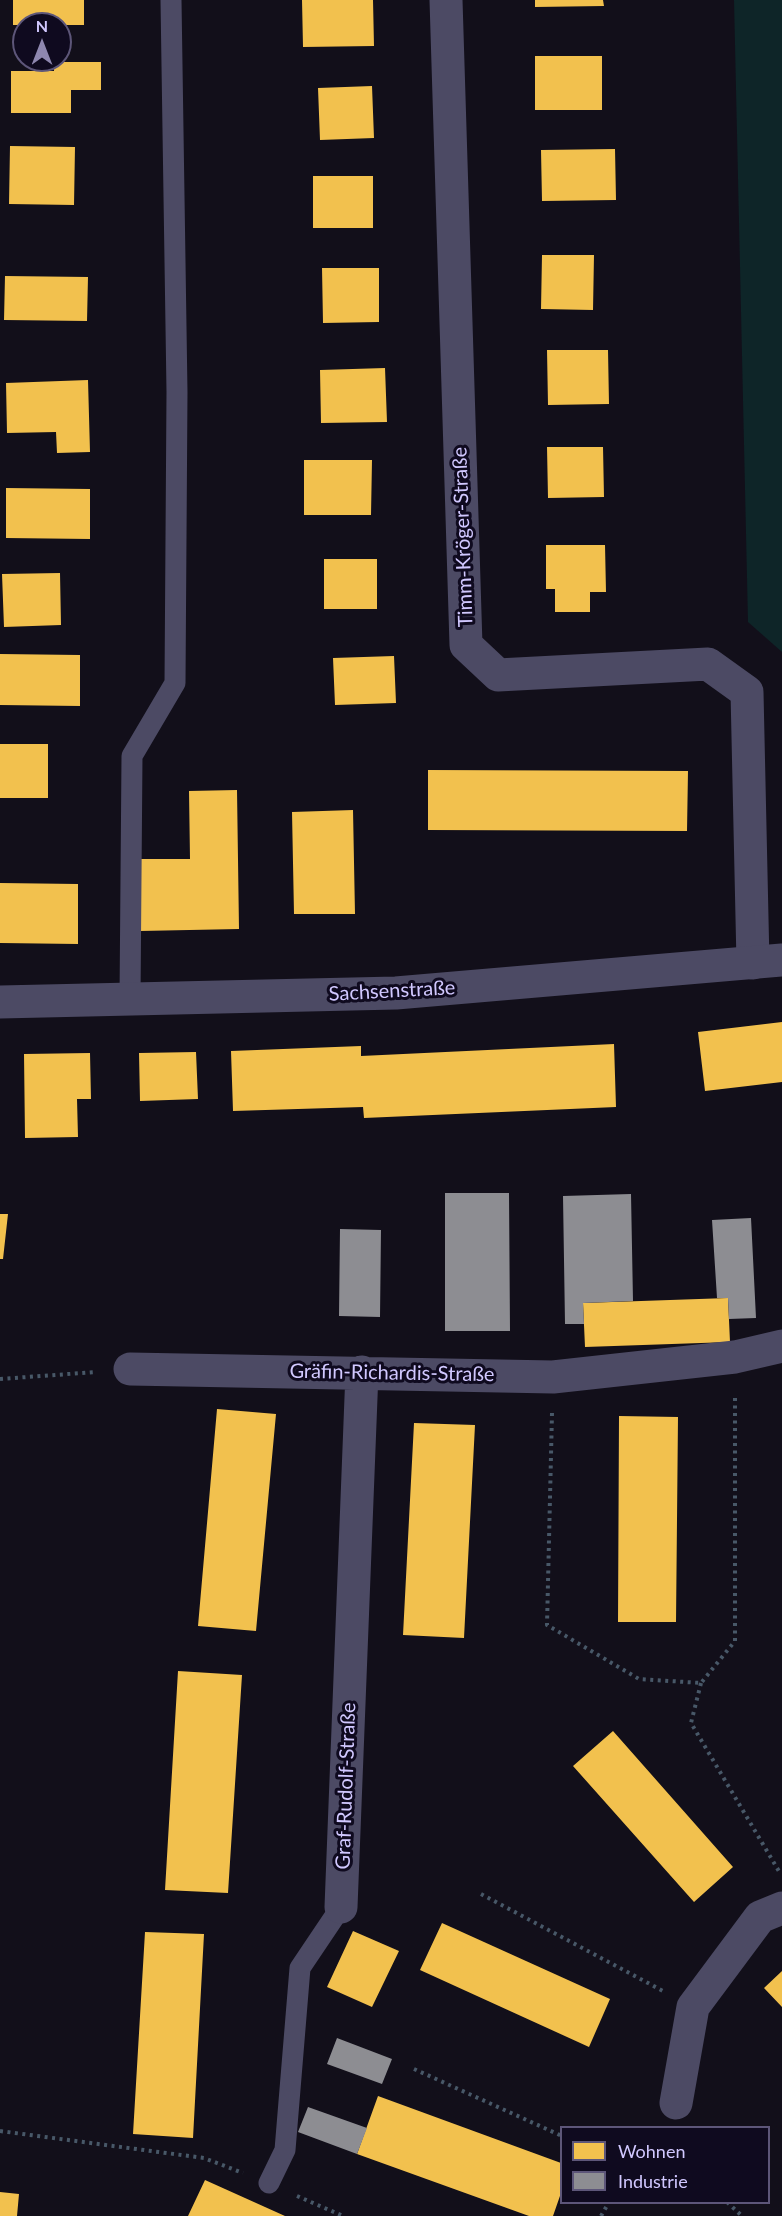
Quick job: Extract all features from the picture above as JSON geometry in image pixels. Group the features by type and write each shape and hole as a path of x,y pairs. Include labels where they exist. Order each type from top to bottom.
{"street":[{"name":"Timm-Kröger-Straße","path":"446,0 466,645 498,675 708,664 747,692 768,962"},
{"name":"Sachsenstraße","path":"0,1002 396,993 768,962"},
{"name":"Gräfin-Richardis-Straße","path":"129,1369 553,1377 735,1357 782,1346"},
{"name":"Graf-Rudolf-Straße","path":"341,1907 362,1372"},
{"path":"676,2103 693,2007 760,1917 782,1908"}],"lane":[{"path":"129,999 132,756 175,683 177,392 171,0"},
{"name":"Graf-Rudolf-Straße","path":"269,2183 285,2150 300,1968 341,1907"}],"path":[{"path":"735,1357 735,1641 701,1683 691,1723 782,1877"},
{"path":"0,1379 129,1369"},
{"path":"553,1377 547,1625 639,1679 701,1683"},
{"path":"482,1894 693,2007"},
{"path":"414,2069 560,2136"},
{"path":"0,2131 204,2158 269,2183 343,2216"},
{"path":"729,2204 742,2216"}],"green space":[{"path":"734,0 782,0 782,652 748,622"}],"building: Wohnen":[{"path":"13,0 84,0 84,25 72,25 72,12 13,12"},
{"path":"302,0 373,0 374,46 303,47"},
{"path":"535,0 603,0 604,6 535,7"},
{"path":"535,56 602,56 602,110 535,110"},
{"path":"72,62 101,62 101,90 71,90 71,113 11,113 11,71 72,72"},
{"path":"372,86 374,138 320,140 318,88"},
{"path":"10,146 75,147 74,205 9,204"},
{"path":"615,149 616,200 542,201 541,150"},
{"path":"313,176 373,176 373,228 313,228"},
{"path":"542,255 594,255 593,310 541,309"},
{"path":"322,268 379,268 379,322 323,323"},
{"path":"5,276 88,277 87,321 4,320"},
{"path":"547,350 608,350 609,404 548,405"},
{"path":"385,368 387,422 321,423 320,370"},
{"path":"88,380 90,452 57,453 56,432 7,433 6,383"},
{"path":"547,447 603,447 604,497 548,498"},
{"path":"304,460 372,460 371,515 304,515"},
{"path":"6,488 90,489 90,539 6,538"},
{"path":"546,545 605,545 606,592 590,592 590,612 555,612 555,589 546,589"},
{"path":"324,559 377,559 377,609 324,609"},
{"path":"60,573 61,625 4,627 2,574"},
{"path":"0,654 80,655 80,706 0,705"},
{"path":"394,656 396,703 335,705 333,658"},
{"path":"0,744 48,744 48,798 0,798"},
{"path":"428,770 688,771 687,831 428,830"},
{"path":"237,790 239,929 140,931 139,859 190,859 189,791"},
{"path":"353,810 355,914 294,914 292,812"},
{"path":"0,883 78,884 78,944 0,943"},
{"path":"782,1022 782,1082 705,1091 698,1032"},
{"path":"614,1044 616,1107 364,1118 363,1107 233,1111 231,1051 361,1046 361,1056"},
{"path":"196,1052 198,1099 140,1101 139,1053"},
{"path":"90,1053 91,1099 77,1099 78,1137 25,1138 24,1054"},
{"path":"0,1214 8,1214 3,1259 0,1259"},
{"path":"728,1298 730,1342 585,1347 583,1303"},
{"path":"217,1409 276,1414 256,1631 198,1626"},
{"path":"619,1416 678,1417 676,1622 618,1622"},
{"path":"414,1423 475,1425 464,1638 403,1635"},
{"path":"178,1671 242,1675 228,1893 165,1890"},
{"path":"613,1731 733,1867 694,1902 573,1766"},
{"path":"442,1923 610,1999 589,2047 420,1970"},
{"path":"353,1931 399,1951 372,2007 327,1987"},
{"path":"145,1932 204,1934 193,2138 133,2134"},
{"path":"782,1971 782,2007 764,1988"},
{"path":"378,2096 560,2163 560,2196 553,2216 529,2216 357,2154"},
{"path":"205,2180 285,2216 188,2216"},
{"path":"0,2192 19,2194 17,2216 0,2216"}],"building: Industrie":[{"path":"445,1193 509,1193 510,1331 445,1331"},
{"path":"631,1194 633,1301 583,1303 584,1324 565,1324 563,1196"},
{"path":"751,1218 756,1318 729,1319 728,1298 717,1298 712,1220"},
{"path":"340,1229 381,1230 380,1317 339,1316"},
{"path":"337,2038 392,2059 382,2084 327,2064"},
{"path":"308,2107 367,2128 357,2154 298,2132"}]}
